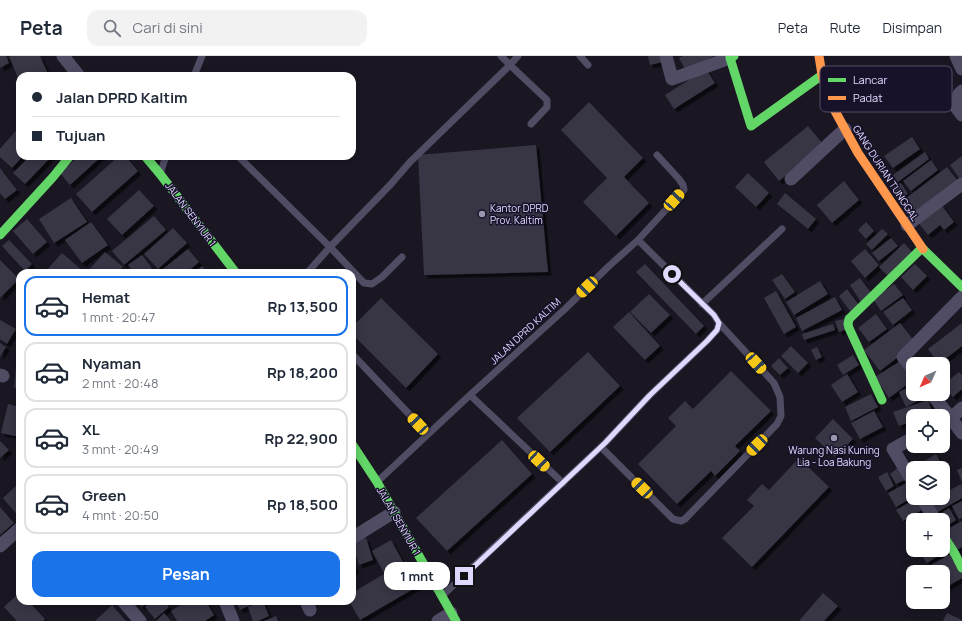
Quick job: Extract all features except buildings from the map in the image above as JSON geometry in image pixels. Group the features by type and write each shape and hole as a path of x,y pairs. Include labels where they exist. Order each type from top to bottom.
{"street":[{"path":"63,56 76,72"},
{"path":"666,56 672,79 732,57 751,126 820,76"},
{"name":"GANG DURIAN TUNGGAL","path":"819,56 821,66"},
{"path":"956,56 962,68"},
{"path":"960,92 956,107 962,115"},
{"name":"GANG DURIAN TUNGGAL","path":"836,112 858,153 922,248 962,287"},
{"path":"791,179 845,129"},
{"path":"0,235 67,160"},
{"name":"JALAN SENYIUR 1","path":"148,160 233,269"},
{"path":"907,225 962,184"},
{"path":"882,400 849,328 848,322 922,248"},
{"path":"906,361 903,357 962,297"},
{"path":"950,418 962,408"},
{"path":"950,423 962,433"},
{"path":"906,442 893,449 906,470"},
{"name":"JALAN SENYIUR 1","path":"356,450 377,482 453,617"},
{"path":"356,536 394,512"},
{"path":"0,546 16,532"},
{"path":"950,547 962,568"},
{"path":"126,605 140,621"},
{"path":"227,605 233,621"},
{"path":"438,621 453,617"}],"lane":[{"path":"196,72 202,56"},
{"path":"501,56 547,100 547,107 531,124"},
{"path":"311,269 410,162 518,56"},
{"path":"580,56 588,65"},
{"name":"JALAN DPRD KALTIM","path":"377,482 638,240 684,190 679,179 657,155"},
{"path":"160,174 165,160"},
{"path":"242,160 351,269"},
{"path":"702,304 782,229"},
{"path":"601,447 673,519 681,521 777,424 781,416 780,397 774,383 719,323 714,315 638,240"},
{"path":"356,274 364,282 372,284 382,277 402,257"},
{"path":"442,596 601,447 650,395 707,341 717,330 719,323"},
{"path":"356,358 428,434"},
{"path":"470,395 563,483"}],"traffic: fast":[{"path":"734,56 730,58 751,126 820,76"},
{"path":"0,235 67,160"},
{"path":"148,160 233,269"},
{"path":"882,400 849,328 849,319 922,248"},
{"path":"923,249 962,287"},
{"path":"356,450 377,482 456,621"},
{"path":"950,546 962,568"}],"traffic: slow":[{"path":"819,56 821,66"},
{"path":"836,112 858,153 923,249"}],"place":[{"name":"Kantor DPRD Prov. Kaltim","path":"482,214"},
{"name":"Warung Nasi Kuning Lia - Loa Bakung","path":"834,438"}],"route":[{"path":"464,576 605,443 650,395 717,330 719,323 714,315 672,274"}]}
